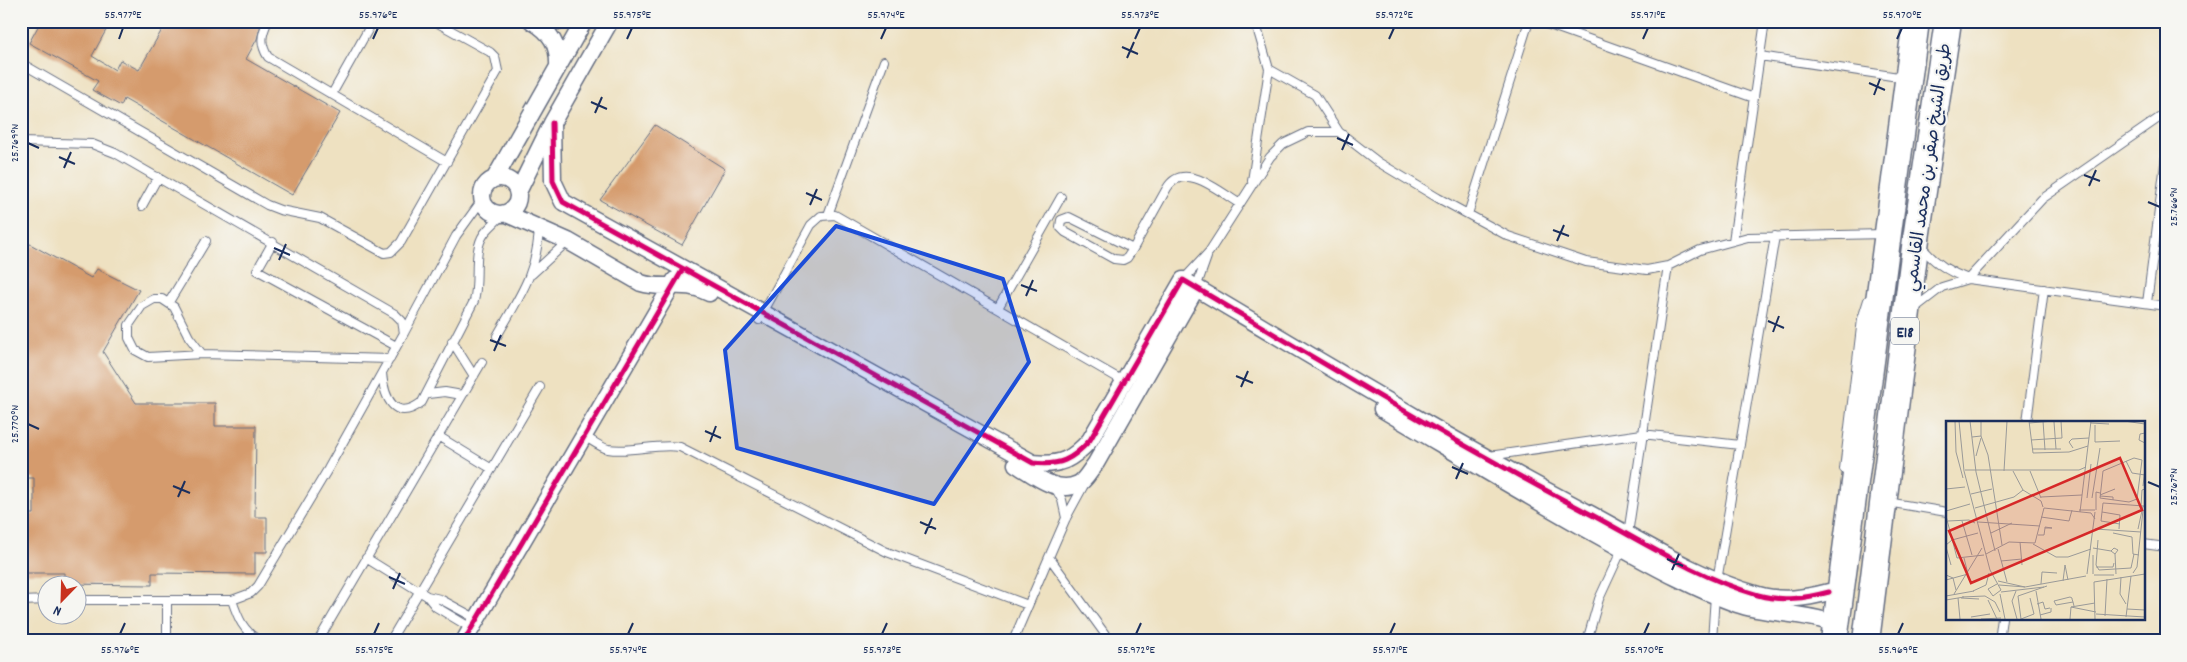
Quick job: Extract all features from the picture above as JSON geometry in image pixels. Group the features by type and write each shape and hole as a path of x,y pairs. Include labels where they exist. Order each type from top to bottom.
{"highway":[{"path":"1907,21 1913,51"},
{"name":"طريق الشيخ صقر بن محمد القاسمي","path":"1828,625 1883,277 1916,21"},
{"name":"طريق الشيخ صقر بن محمد القاسمي","path":"1870,636 1884,502 1916,239 1948,21"}],"street":[{"path":"532,21 546,31 553,39 559,57 558,67"},
{"path":"560,21 565,21"},
{"path":"584,21 495,178 484,187 482,200 489,211 494,214 505,214 539,226 641,283 665,287 691,285 705,290 761,317 1033,463 1048,465 1059,463 1076,455 1090,440 1131,385"},
{"path":"518,192 552,123 610,21"},
{"path":"552,123 553,181 563,202 683,269 761,317 1054,486 1068,487 1079,484 1096,463 1131,385 1187,288 1477,459 1530,483 1625,541 1757,609 1802,614 1828,625"},
{"path":"495,178 506,179 516,186 518,192 518,200 514,208 505,214"},
{"path":"470,632 583,436 683,269"},
{"path":"1716,588 1778,598 1808,597 1829,592"}],"lane":[{"path":"268,21 262,38 263,48 268,57 447,162"},
{"path":"332,94 373,21"},
{"path":"21,63 267,205 280,210 308,214 330,222 384,253 391,252 397,248 496,78 498,64 490,52 434,21"},
{"path":"1251,186 1269,69 1254,21"},
{"path":"1468,214 1530,21"},
{"path":"1538,21 1754,98"},
{"path":"1733,241 1765,21"},
{"path":"1760,56 1910,79"},
{"path":"828,215 884,61"},
{"path":"1269,69 1314,95 1339,132 1378,162 1508,236 1586,262 1647,270 1668,266 1700,250 1748,237 1888,234"},
{"path":"1907,319 1914,309 1932,293 1955,282 1968,279 2042,199 2166,113"},
{"path":"1187,288 1270,157 1284,144 1308,132 1339,132"},
{"path":"21,142 92,144 115,153 273,242 395,314 402,321 404,334"},
{"path":"2147,303 2166,156"},
{"path":"1133,249 1069,217 1061,220 1060,227 1065,232 1114,259 1123,260 1127,258 1133,249 1171,182 1176,178 1190,176 1240,204"},
{"path":"142,206 158,177"},
{"path":"998,308 1060,198"},
{"path":"88,600 232,600 251,593 258,586 382,374 456,236 482,200"},
{"path":"382,374 387,399 394,406 404,410 414,408 422,402 428,394 476,293 478,248 481,240 487,230 505,214"},
{"path":"761,317 811,225 821,216 828,215 842,218 1131,385"},
{"path":"497,336 531,276 536,260 539,226"},
{"path":"1712,641 1716,588 1775,236"},
{"path":"1916,239 1938,263 1953,273 1968,279 2166,306"},
{"path":"169,302 206,241"},
{"path":"531,276 568,241"},
{"path":"273,242 257,270 396,346"},
{"path":"1187,288 1209,252"},
{"path":"1587,641 1599,599 1625,541 1668,266"},
{"path":"1843,477 1864,313 1869,296 1883,277"},
{"path":"2027,421 2044,289"},
{"path":"202,354 189,337 174,307 169,302 162,299 147,301 132,320 128,332 135,350 148,358 202,354 390,359"},
{"path":"452,341 474,376"},
{"path":"318,641 482,362"},
{"path":"390,641 540,386"},
{"path":"428,394 445,392 462,395"},
{"path":"1477,459 1642,434 1740,445"},
{"path":"438,436 492,469"},
{"path":"583,436 606,448 623,450 665,444 680,447 887,552 1028,605"},
{"path":"1013,641 1066,518 1096,463"},
{"path":"1054,486 1062,500 1066,518"},
{"path":"1884,502 1946,512"},
{"path":"2144,544 2166,547"},
{"path":"1049,556 1110,641"},
{"path":"366,558 427,596 436,607 470,632"},
{"path":"21,600 38,600"},
{"path":"167,600 167,641"},
{"path":"232,600 243,627 249,634 260,641"},
{"path":"1999,641 2002,620"}],"highlighted area":[{"path":"836,226 1003,279 1029,362 934,504 737,448 725,350"}],"building":[{"path":"41,21 111,21 92,56 115,70 120,60 139,70 167,21 262,21 257,39 246,59 340,113 292,195 124,99 121,106 92,90 98,81 29,43"},
{"path":"655,125 725,169 682,245 600,200"},
{"path":"21,239 91,278 97,269 139,290 103,352 136,403 215,403 215,426 256,426 255,517 267,517 267,552 255,552 255,574 152,573 152,585 88,584 88,574 21,573 21,514 34,514 34,478 21,478"}],"cycle path":[{"path":"552,123 553,181 563,202 1033,463 1042,464 1065,460 1090,440 1183,280 1437,430 1694,570 1736,588 1767,597 1794,598 1829,592"},
{"path":"464,641 683,269"}]}
